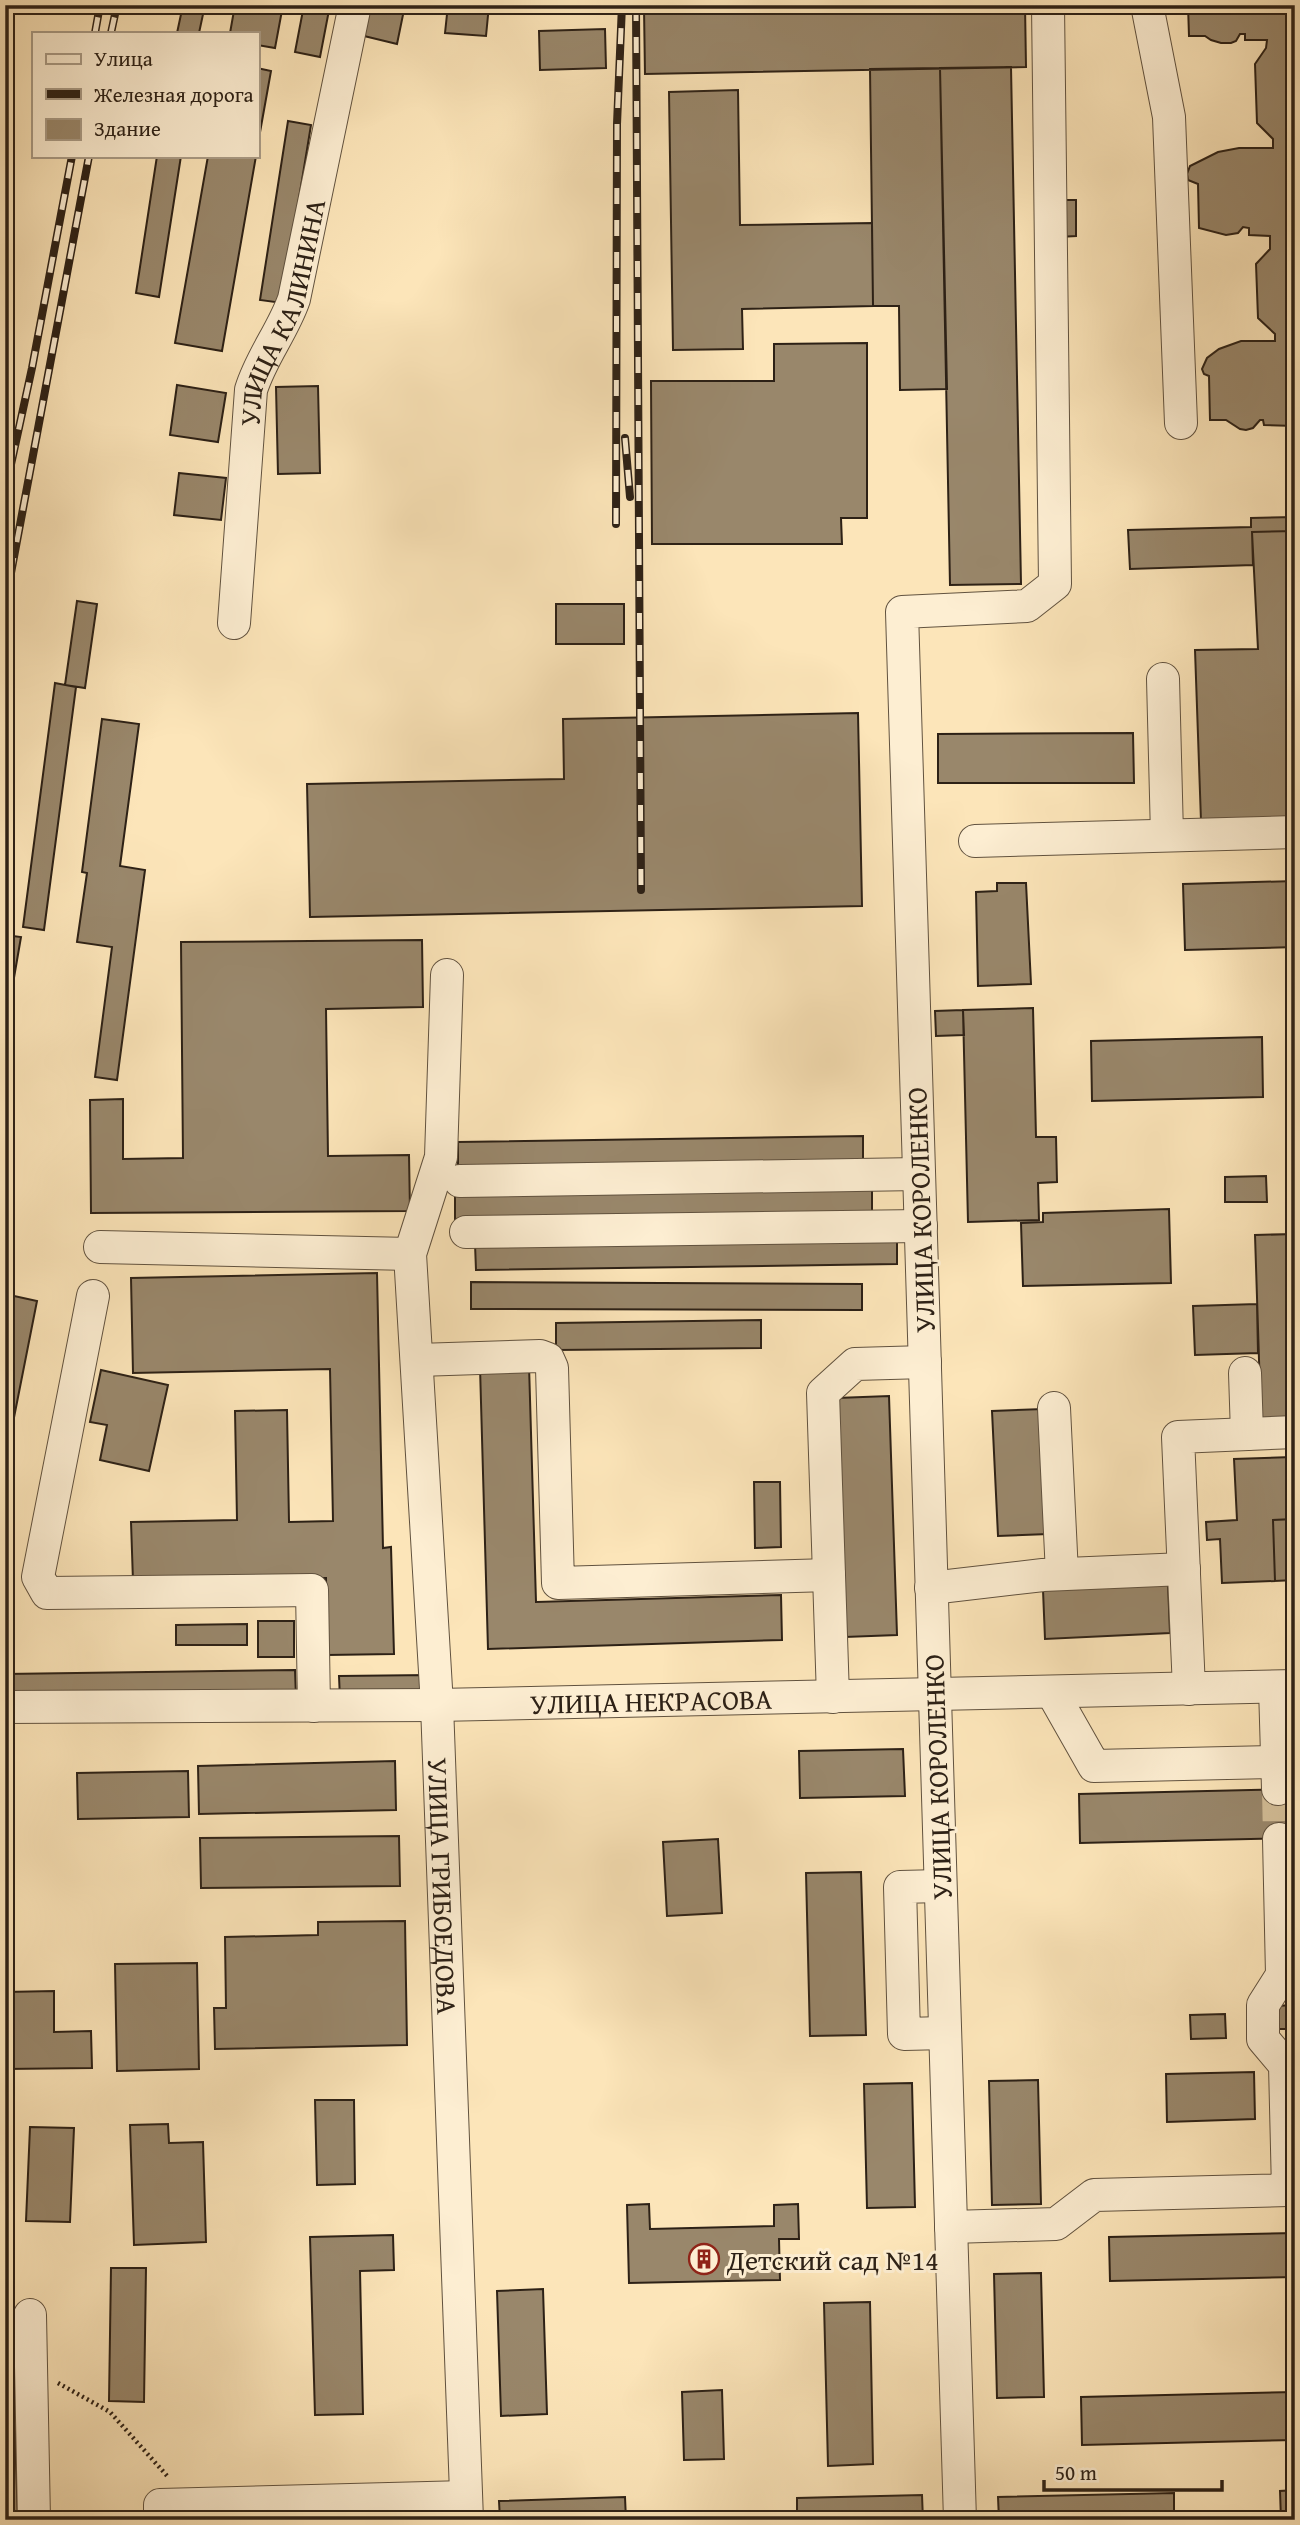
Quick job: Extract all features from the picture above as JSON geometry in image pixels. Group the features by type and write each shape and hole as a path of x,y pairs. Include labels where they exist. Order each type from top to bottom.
{"street":[{"name":"УЛИЦА КАЛИНИНА","path":"234,623 251,390 256,373 285,324 294,299 355,5"},
{"name":"УЛИЦА КОРОЛЕНКО","path":"960,2520 902,612 1027,606 1055,584 1048,5"},
{"path":"1147,5 1169,117 1181,424"},
{"path":"1163,679 1167,835"},
{"path":"975,841 1295,832"},
{"path":"100,1247 410,1254 440,1157 447,975"},
{"path":"460,1181 919,1174"},
{"path":"466,1232 921,1226"},
{"name":"УЛИЦА ГРИБОЕДОВА","path":"410,1254 437,1705 466,2508"},
{"path":"93,1296 38,1577 47,1593 313,1590 314,1706"},
{"path":"418,1360 540,1356 548,1359 552,1367 558,1583 830,1575"},
{"path":"833,1697 823,1393 855,1364 925,1362"},
{"path":"1245,1373 1247,1434"},
{"path":"1054,1408 1062,1574"},
{"path":"1189,1689 1178,1437 1295,1432"},
{"path":"931,1588 1062,1574 1184,1569"},
{"path":"1052,1692 1094,1766 1278,1776 1285,1687"},
{"name":"УЛИЦА НЕКРАСОВА","path":"5,1707 437,1705 1285,1687"},
{"path":"951,2227 1056,2224 1094,2195 1288,2190 1285,2065 1264,2039 1263,2028 1263,2005 1282,1975 1279,1839"},
{"path":"30,2315 34,2520"},
{"path":"160,2520 160,2505 466,2508"}],"path":[{"path":"31,2378 61,2384 110,2412 194,2504"}],"building":[{"path":"183,5 205,5 199,32 177,32"},
{"path":"235,5 283,5 275,48 259,45 259,32 230,32"},
{"path":"304,5 330,5 320,57 295,52"},
{"path":"371,5 405,5 397,44 364,36"},
{"path":"448,5 489,5 486,36 445,33"},
{"path":"664,5 782,5 664,8"},
{"path":"1025,5 1026,67 645,74 644,8"},
{"path":"1188,5 1295,5 1295,426 1264,425 1263,420 1260,420 1253,428 1246,430 1226,420 1210,420 1209,376 1204,374 1202,369 1207,358 1219,349 1241,341 1275,341 1275,334 1258,318 1256,264 1270,249 1270,236 1249,235 1249,228 1243,227 1238,233 1226,235 1199,228 1198,184 1188,180 1187,174 1190,166 1218,152 1239,148 1273,148 1273,139 1257,123 1255,64 1266,48 1267,40 1245,40 1245,34 1240,34 1236,41 1221,43 1205,36 1189,36"},
{"path":"605,29 606,68 540,70 539,31"},
{"path":"1011,67 1021,584 950,585 940,68"},
{"path":"259,68 271,71 259,138"},
{"path":"940,68 947,389 900,390 899,306 873,306 870,69"},
{"path":"738,90 740,225 872,223 873,306 742,309 743,349 673,350 669,92"},
{"path":"288,121 311,125 282,303 260,300"},
{"path":"157,158 181,158 159,297 136,293"},
{"path":"208,158 256,158 222,351 175,343"},
{"path":"1059,200 1076,200 1076,236 1059,237"},
{"path":"867,343 867,518 841,518 842,544 652,544 651,381 774,381 774,344"},
{"path":"177,385 226,393 218,442 170,435"},
{"path":"318,386 320,473 278,474 276,387"},
{"path":"179,473 226,478 221,520 174,515"},
{"path":"1295,517 1295,531 1252,532 1253,565 1130,569 1128,530 1251,527 1251,518"},
{"path":"1295,531 1295,818 1201,821 1195,650 1258,649 1252,532"},
{"path":"77,601 97,604 85,688 65,685"},
{"path":"556,604 624,604 624,644 556,644"},
{"path":"55,683 76,687 44,930 23,927"},
{"path":"858,713 862,906 310,917 307,784 564,779 563,719"},
{"path":"102,719 139,724 120,866 145,870 117,1080 95,1077 112,947 77,942 87,873 82,872"},
{"path":"1133,733 1134,783 938,783 938,734"},
{"path":"1295,881 1295,947 1185,950 1183,884"},
{"path":"997,883 1026,883 1031,984 978,986 976,892 997,891"},
{"path":"5,935 21,937 5,1030"},
{"path":"422,940 423,1007 326,1009 328,1156 409,1155 410,1211 91,1213 90,1100 123,1099 123,1159 183,1158 181,942"},
{"path":"1033,1008 1036,1137 1056,1137 1057,1182 1038,1183 1039,1220 968,1222 963,1010"},
{"path":"963,1010 964,1035 936,1036 935,1011"},
{"path":"1262,1037 1263,1097 1092,1101 1091,1041"},
{"path":"863,1136 863,1160 458,1166 458,1142"},
{"path":"1266,1176 1267,1202 1225,1202 1225,1177"},
{"path":"872,1187 872,1212 455,1219 455,1194"},
{"path":"1169,1209 1171,1283 1023,1286 1021,1223 1043,1222 1043,1213"},
{"path":"1295,1234 1295,1421 1261,1422 1255,1235"},
{"path":"897,1238 897,1264 476,1270 475,1244"},
{"path":"377,1273 383,1548 391,1547 394,1654 327,1655 326,1578 133,1581 131,1522 237,1520 235,1411 287,1410 289,1522 333,1521 330,1369 133,1373 131,1278"},
{"path":"471,1282 862,1284 862,1310 471,1309"},
{"path":"5,1294 37,1301 5,1463"},
{"path":"1257,1304 1258,1353 1195,1355 1193,1306"},
{"path":"761,1320 761,1348 556,1350 556,1323"},
{"path":"529,1365 536,1602 781,1595 782,1640 488,1649 480,1367"},
{"path":"101,1370 168,1385 149,1471 100,1460 107,1425 90,1422"},
{"path":"889,1396 897,1635 845,1637 837,1398"},
{"path":"1043,1409 1048,1534 998,1536 992,1411"},
{"path":"1292,1457 1294,1519 1273,1520 1275,1581 1222,1583 1220,1539 1207,1540 1206,1522 1237,1520 1234,1459"},
{"path":"754,1482 780,1482 781,1547 755,1548"},
{"path":"1294,1519 1295,1580 1275,1581 1273,1520"},
{"path":"1168,1584 1170,1633 1045,1639 1043,1590"},
{"path":"258,1621 294,1621 294,1657 258,1657"},
{"path":"247,1624 247,1645 176,1645 176,1625"},
{"path":"295,1670 296,1698 5,1702 5,1674"},
{"path":"430,1675 430,1697 340,1699 339,1676"},
{"path":"903,1749 905,1796 800,1798 799,1751"},
{"path":"395,1761 396,1810 199,1814 198,1766"},
{"path":"5,1765 10,1765 12,1829 5,1830"},
{"path":"188,1771 189,1817 78,1819 77,1773"},
{"path":"1295,1789 1295,1838 1080,1843 1079,1794"},
{"path":"399,1836 400,1886 201,1888 200,1838"},
{"path":"718,1839 722,1913 667,1916 663,1842"},
{"path":"5,1869 10,1869 12,1961 5,1961"},
{"path":"861,1872 866,2035 810,2036 806,1873"},
{"path":"405,1921 407,2045 215,2049 214,2008 226,2008 225,1937 318,1935 318,1922"},
{"path":"197,1963 199,2069 117,2071 115,1964"},
{"path":"54,1991 54,2032 91,2031 92,2068 5,2069 5,1992"},
{"path":"1295,2005 1295,2029 1275,2029 1274,2006"},
{"path":"1225,2014 1226,2038 1191,2039 1190,2015"},
{"path":"1254,2072 1255,2119 1167,2122 1166,2074"},
{"path":"1038,2080 1041,2204 992,2205 989,2081"},
{"path":"912,2083 915,2207 867,2208 864,2084"},
{"path":"315,2100 354,2100 355,2184 317,2185"},
{"path":"168,2124 169,2143 203,2142 206,2242 134,2245 130,2125"},
{"path":"30,2127 74,2128 70,2222 26,2221"},
{"name":"Детский сад №14","path":"649,2204 650,2229 774,2226 774,2205 798,2204 799,2239 779,2239 780,2280 629,2283 627,2205"},
{"path":"1295,2233 1295,2277 1110,2281 1109,2237"},
{"path":"393,2235 394,2270 360,2271 363,2414 315,2415 310,2237"},
{"path":"111,2268 146,2268 144,2402 109,2401"},
{"path":"1041,2273 1044,2397 997,2398 994,2274"},
{"path":"543,2289 547,2414 501,2416 497,2291"},
{"path":"870,2302 873,2464 828,2466 824,2303"},
{"path":"5,2318 11,2318 18,2520 5,2520"},
{"path":"722,2390 724,2459 684,2460 682,2392"},
{"path":"1295,2392 1295,2440 1082,2445 1081,2397"},
{"path":"1295,2490 1295,2520 1281,2520 1280,2491"},
{"path":"1174,2493 1174,2520 999,2520 998,2497"},
{"path":"922,2495 923,2520 797,2520 797,2498"},
{"path":"625,2497 626,2520 500,2520 499,2501"},
{"path":"397,2511 397,2520 189,2520"}],"tunnel":[{"path":"1278,1789 1279,1839"}],"railway":[{"path":"95,32 100,5"},
{"path":"111,32 117,5"},
{"path":"616,524 617,124 622,5"},
{"path":"636,5 641,890"},
{"path":"5,492 32,368 72,158"},
{"path":"5,605 89,158"},
{"path":"625,438 630,497"}],"place":[{"name":"Детский сад №14","path":"704,2259"}]}
